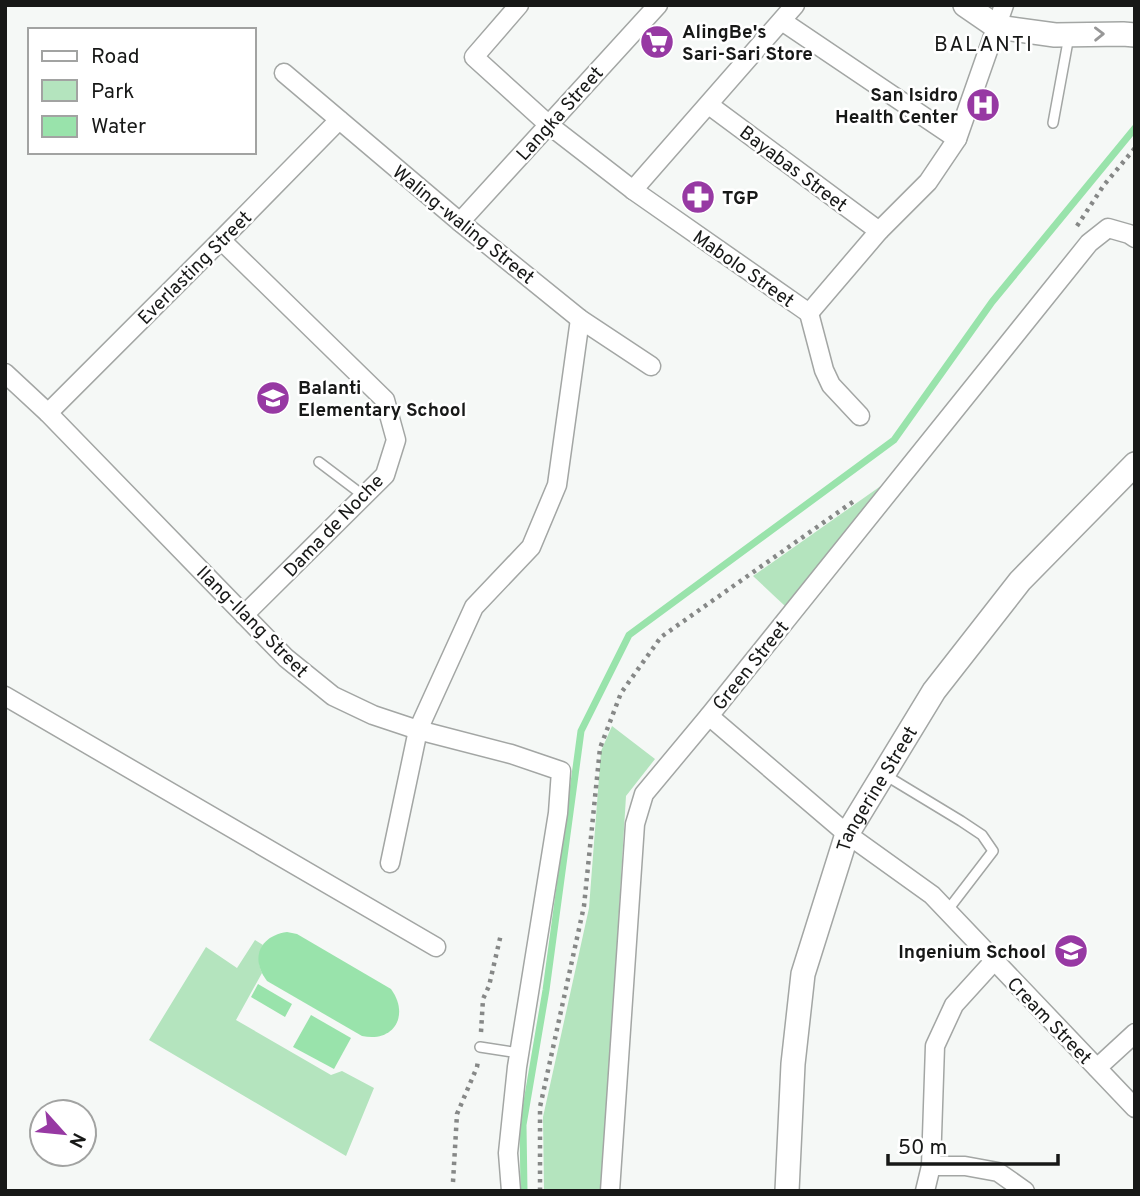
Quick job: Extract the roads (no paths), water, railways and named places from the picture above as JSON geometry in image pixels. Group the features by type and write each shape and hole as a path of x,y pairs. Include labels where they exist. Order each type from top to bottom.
{"street":[{"name":"Mabolo Street","path":"519,5 474,57 549,125 633,190 808,313 879,231 928,182 957,139 1000,16"},
{"name":"Langka Street","path":"460,222 658,5"},
{"path":"633,190 795,5"},
{"path":"965,5 1055,34 1135,35"},
{"path":"782,21 957,139"},
{"name":"Waling-waling Street","path":"284,73 580,319 651,366"},
{"name":"Bayabas Street","path":"709,104 879,231"},
{"name":"Everlasting Street","path":"48,413 339,120"},
{"name":"Green Street","path":"610,1191 635,824 644,794 1089,243 1108,228 1135,238"},
{"name":"Dama de Noche","path":"221,240 385,400 396,440 385,475 244,615"},
{"path":"808,313 824,370 831,385 860,416"},
{"path":"390,863 418,730 474,607 531,547 557,485 580,319"},
{"name":"Ilang-Ilang Street","path":"5,373 48,413 286,657 333,696 373,715 418,730 511,754 561,771 558,813 519,1054"},
{"name":"Tangerine Street","path":"787,1191 793,1064 803,974 847,834 934,691 1020,580 1135,464"},
{"path":"5,696 436,947"},
{"name":"Cream Street","path":"709,716 847,834 932,895 1135,1108"},
{"path":"925,1191 931,1166 935,1046 954,1005 994,961"},
{"path":"1097,1068 1135,1033"},
{"path":"511,1191 508,1153 519,1054"},
{"path":"931,1166 965,1166 998,1172 1025,1191"}],"lane":[{"path":"1053,123 1069,34"},
{"path":"319,462 364,496"},
{"path":"883,774 982,835 993,851 947,911"},
{"path":"480,1046 519,1054"}],"water":[{"path":"287,932 297,934 391,989 399,1008 396,1025 383,1035 362,1036 267,981 259,965 260,950 270,938"},
{"path":"258,984 292,1004 285,1017 251,997"},
{"path":"311,1015 351,1038 334,1069 293,1047"}],"waterway":[{"path":"524,1191 523,1125 546,990 581,731 629,635 894,440 992,302 1135,128"}],"place":[{"name":"AlingBe's Sari-Sari Store","path":"657,42"},
{"name":"San Isidro Health Center","path":"983,105"},
{"name":"TGP","path":"698,197"},
{"name":"Balanti Elementary School","path":"273,398"},
{"name":"Ingenium School","path":"1071,951"}],"district":[{"name":"BALANTI","path":"984,44"}]}
